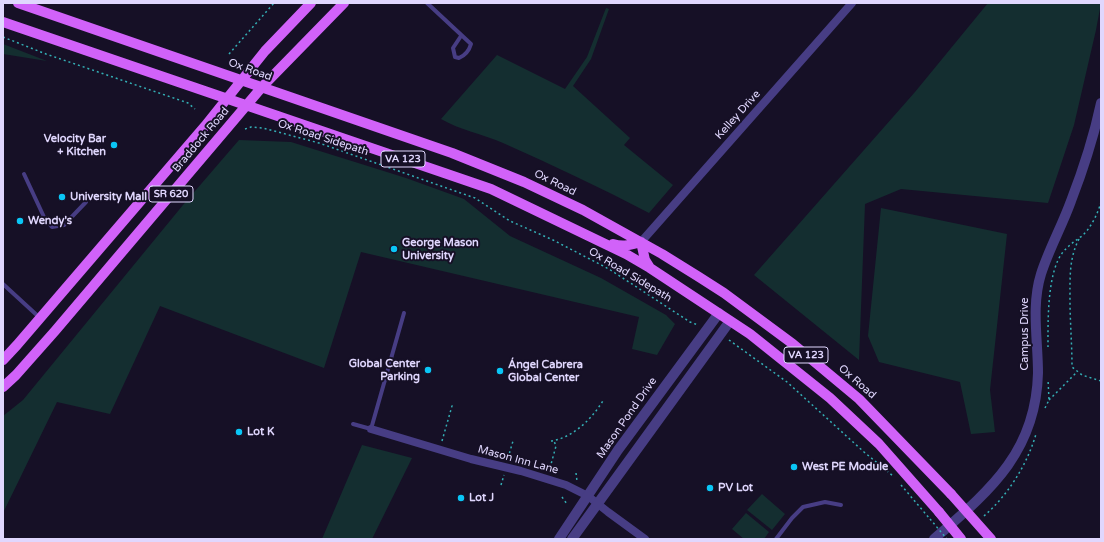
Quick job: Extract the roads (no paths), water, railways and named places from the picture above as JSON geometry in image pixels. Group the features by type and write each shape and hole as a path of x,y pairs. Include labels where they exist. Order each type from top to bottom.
{"main road":[{"name":"Ox Road","path":"18,3 481,164 524,182 583,210 668,258 718,289 793,344 859,399 951,494 991,539"},
{"name":"Braddock Road","path":"3,360 17,346 205,126 240,80 265,51 311,3"},
{"name":"Braddock Road","path":"3,387 16,375 55,331 262,87 344,3"},
{"name":"VA 123","path":"3,22 491,189 626,254 650,268 750,334 830,398 879,444 962,539"},
{"path":"594,239 620,246 629,246 640,242 645,260 650,268"}],"street":[{"name":"Kelley Drive","path":"640,242 852,3"},
{"name":"Campus Drive","path":"934,539 978,501 993,485 1011,461 1024,437 1033,410 1037,384 1036,311 1038,287 1045,263 1071,202 1101,103"},
{"name":"Mason Pond Drive","path":"559,539 618,450 719,313"},
{"path":"572,539 730,321"},
{"name":"Mason Inn Lane","path":"371,429 471,459 566,485 588,496 646,539"}],"lane":[{"path":"427,3 471,44 465,56 459,58 455,57 453,48 461,36"},
{"path":"24,174 44,217 52,227 64,226 86,202"},
{"path":"3,284 40,318"},
{"path":"371,429 404,313"},
{"name":"Mason Inn Lane","path":"353,424 371,429"},
{"path":"776,539 792,518 803,507 824,502 842,505"}],"place":[{"name":"Velocity Bar + Kitchen","path":"114,145"},
{"name":"University Mall","path":"62,197"},
{"name":"Wendy's","path":"20,221"},
{"name":"George Mason University","path":"394,249"},
{"name":"Global Center Parking","path":"428,370"},
{"name":"Ángel Cabrera Global Center","path":"500,371"},
{"name":"Lot K","path":"239,432"},
{"name":"West PE Module","path":"794,467"},
{"name":"PV Lot","path":"710,488"},
{"name":"Lot J","path":"461,498"}]}
